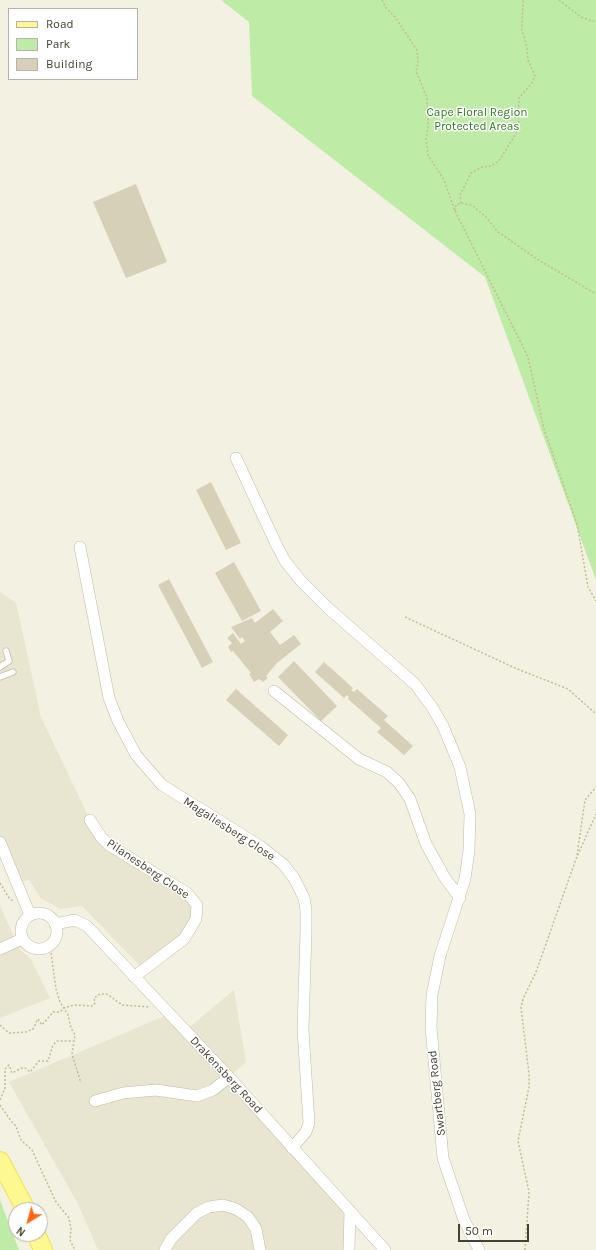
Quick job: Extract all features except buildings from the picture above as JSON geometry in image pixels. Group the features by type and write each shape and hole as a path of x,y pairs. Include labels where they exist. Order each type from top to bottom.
{"main road":[{"path":"0,1161 22,1202"}],"street":[{"name":"Swartberg Road","path":"236,458 277,546 286,561 301,581 328,608 415,684 432,707 443,726 460,767 470,814 469,850 465,879 460,898 440,956 432,995 431,1027 443,1158 464,1220 480,1250"},
{"name":"Magaliesberg Close","path":"80,547 109,698 118,721 136,755 162,785 260,846 282,864 297,882 304,898 306,910 303,1030 309,1123 306,1132 292,1148"},
{"path":"274,691 359,758 387,772 399,783 410,799 426,844 445,878 460,898"},
{"name":"Pilanesberg Close","path":"90,820 101,837 109,844 187,893 197,906 196,919 184,939 134,977"},
{"path":"0,842 30,915"},
{"path":"42,913 48,915 56,924 56,935 50,945 40,949 35,949 30,947 22,939 21,928 23,922 30,915 42,913"},
{"name":"Drakensberg Road","path":"56,924 75,920 83,923 134,977 154,1002 170,1014 385,1250"},
{"path":"0,949 22,939"},
{"path":"95,1101 123,1093 156,1090 197,1096 213,1090 229,1078"},
{"path":"165,1250 171,1239 198,1213 209,1207 223,1205 236,1209 248,1217 256,1229 260,1250"},
{"path":"349,1250 350,1211"}],"lane":[{"path":"0,667 9,661 6,651"},
{"path":"0,677 13,672"}],"path":[{"path":"382,0 386,8 395,17 417,50 418,63 416,71 427,98 428,128 426,139 428,155 444,180 455,211 528,357 544,428 577,524 588,587 596,601"},
{"path":"461,203 460,196 471,173 482,167 491,166 499,161 520,127 518,119 519,98 532,83 535,76 528,60 527,48 522,30 523,0"},
{"path":"559,0 581,17 596,22"},
{"path":"455,211 456,205 461,203 473,206 486,217 497,231 537,259 596,294"},
{"path":"405,617 515,668 568,689 596,714"},
{"path":"576,859 585,800 596,787"},
{"path":"525,1250 529,1192 518,1141 529,1074 521,1007 523,999 536,972 576,859 596,814"},
{"path":"50,945 56,989 75,1035 72,1054 81,1083"},
{"path":"0,1025 9,1033 26,1032 33,1029 36,1020 38,1019 42,1026 53,1012 60,1012 64,1008 74,1005 93,1006 95,1003 94,998 100,994 107,994 122,1005 154,1002"},
{"path":"0,1100 1,1093 5,1088 5,1069 9,1065 12,1073 25,1068 30,1072 39,1061 48,1060 53,1045 57,1041 73,1042"},
{"path":"0,1105 16,1126 21,1140 32,1150 56,1202 69,1218 71,1229 70,1240 75,1250"}],"shaded area":[{"path":"0,592 16,603 41,717 94,828 193,899 192,927 143,969 82,906 60,909 41,898 29,880 17,883 0,842"},
{"path":"0,906 20,950 30,958 50,998 0,1018"},
{"path":"234,990 246,1062 229,1077 350,1211 349,1250 98,1250 78,1204 9,1082 169,1014 185,1031"}],"green space":[{"name":"Cape Floral Region Protected Areas","path":"221,0 596,0 596,580 485,277 252,96 249,22"},
{"path":"0,1200 8,1221 8,1242 16,1242 19,1250 0,1250"}]}
